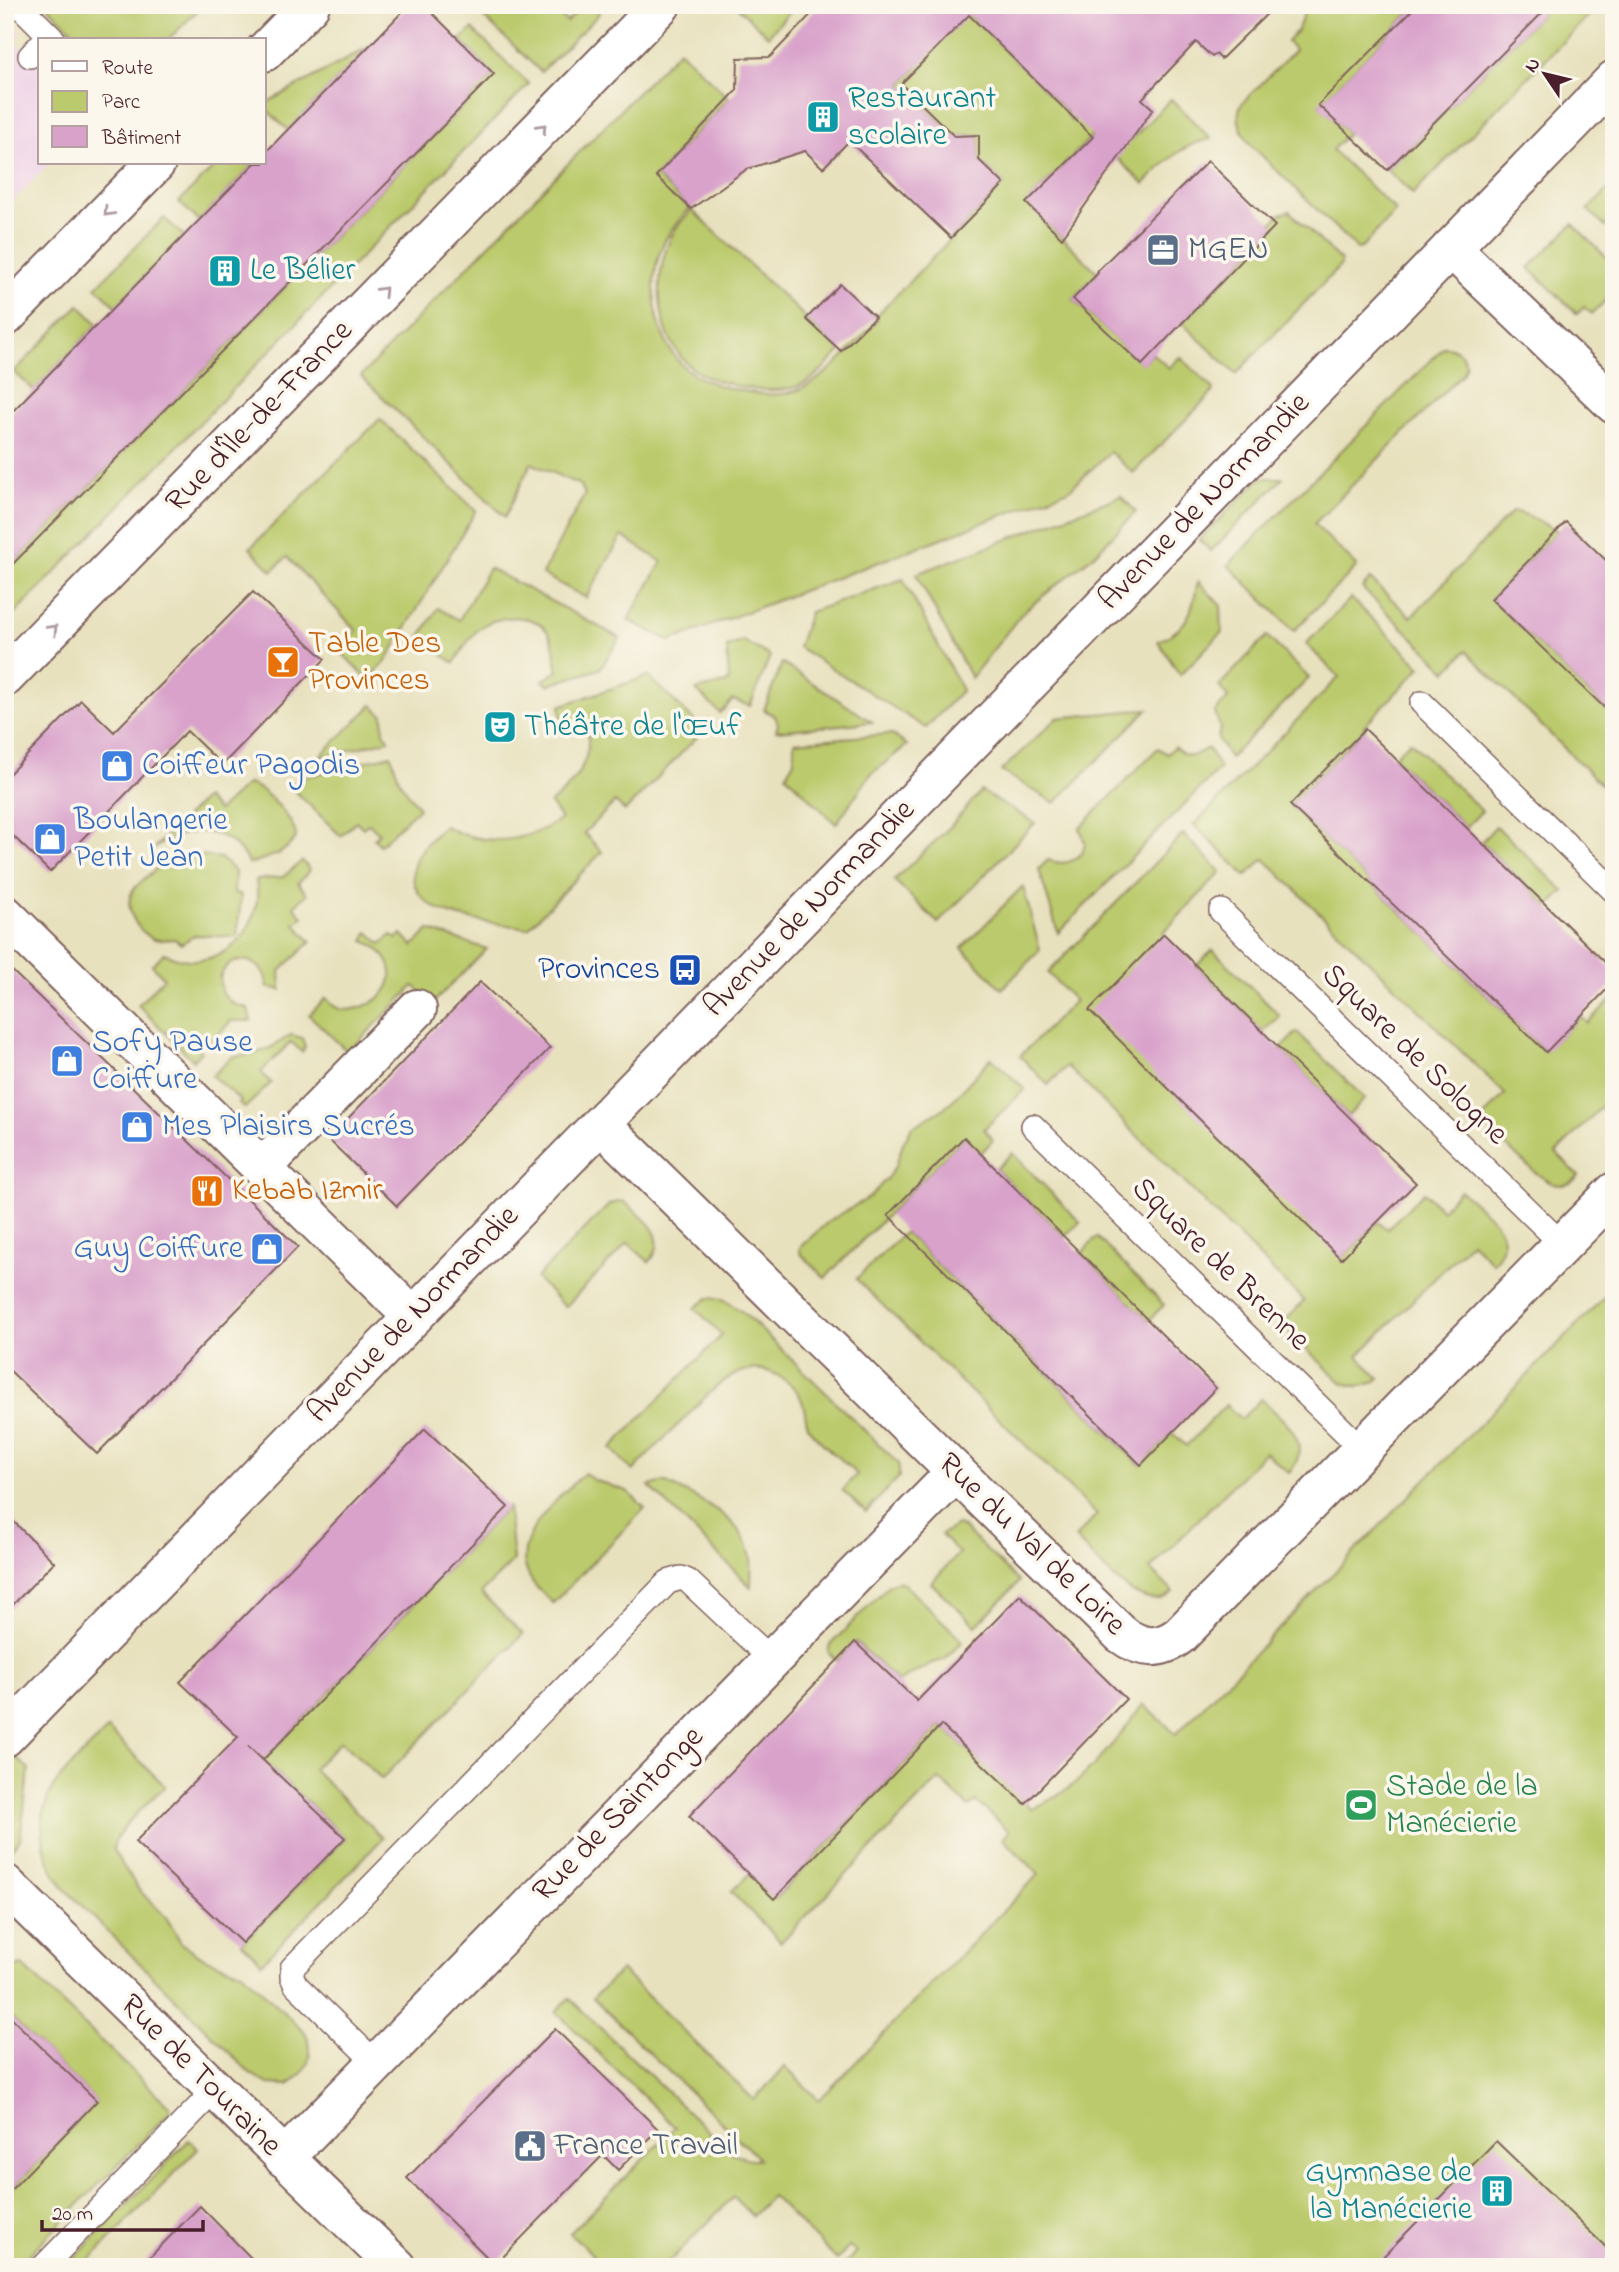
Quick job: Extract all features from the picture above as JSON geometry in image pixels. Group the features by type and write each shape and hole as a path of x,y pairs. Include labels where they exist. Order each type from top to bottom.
{"street":[{"path":"266,50 310,5"},
{"name":"Rue d'Île-de-France","path":"5,677 658,7"},
{"name":"Avenue de Normandie","path":"5,1737 1614,80"},
{"path":"5,317 155,164"},
{"path":"1451,248 1614,404"},
{"path":"5,915 413,1317"},
{"path":"262,1168 417,1009"},
{"name":"Rue du Val de Loire","path":"601,1124 1121,1634 1151,1648 1164,1645 1180,1635 1614,1192"},
{"name":"Rue de Saintonge","path":"284,2158 956,1472"},
{"name":"Rue de Touraine","path":"11,1902 215,2090 391,2265"}],"lane":[{"path":"19,5 40,38"},
{"path":"1422,703 1614,891"},
{"name":"Square de Sologne","path":"1221,911 1562,1244"},
{"name":"Square de Brenne","path":"1033,1126 1362,1449"},
{"path":"376,2063 296,1985 292,1968 668,1582 681,1578 688,1581 772,1660"},
{"path":"43,2267 215,2090"}],"shaded area":[{"path":"5,16 21,32 14,41 38,65 38,164 49,164 5,209"}],"green space":[{"path":"46,5 203,5 170,38 80,38"},
{"path":"471,5 550,5 567,22 584,5 601,5 598,15 541,72"},
{"path":"735,5 796,5 768,36"},
{"path":"959,5 1064,108 1071,121 1089,103 1130,141 1171,99 1211,139 1182,150 1144,184 1093,135 1027,203 1098,273 1073,299 1142,364 1153,354 1169,368 1180,357 1213,388 1213,392 1133,473 1110,452 1069,490 670,641 628,620 662,562 622,536 586,598 542,574 585,494 580,485 531,463 505,517 361,376 679,50 729,98 656,176 690,208 668,236 657,263 655,298 662,334 680,363 693,374 727,388 752,393 779,394 792,392 816,380 849,351 878,320 875,317 1004,184 979,160 979,135 954,136 901,84 916,69"},
{"path":"1307,5 1417,5 1319,105 1348,133 1332,150 1396,211 1357,249 1250,144 1240,124 1242,103 1295,50 1287,42 1298,29"},
{"path":"1550,5 1599,5 1413,194 1387,170"},
{"path":"472,29 529,84 5,624 5,572 494,74 460,40"},
{"path":"369,47 288,130 266,109 266,103"},
{"path":"217,164 254,164 199,221 179,202"},
{"path":"1614,184 1614,234 1588,210"},
{"path":"692,210 841,351 810,380 782,390 742,387 703,375 679,355 664,321 660,283 667,246 677,227"},
{"path":"1289,211 1341,261 1341,265 1236,374 1182,323 1275,227 1272,223 1280,214"},
{"path":"164,218 184,236 116,306 96,287"},
{"path":"1573,224 1614,265 1614,301 1609,297 1592,314 1584,307 1577,314 1529,268"},
{"path":"79,305 98,324 34,390 14,372"},
{"path":"1444,347 1461,354 1466,365 1462,374 1314,524 1357,566 1294,631 1228,565"},
{"path":"380,419 476,511 385,663 368,680 338,649 357,631 287,557 272,571 250,548"},
{"path":"1261,478 1283,478 1211,551 1199,540"},
{"path":"1121,496 1136,512 1093,556 1023,612 971,678 916,574"},
{"path":"1513,511 1558,531 1491,599 1614,717 1614,797 1466,651 1447,671 1362,588 1370,579 1411,617"},
{"path":"489,568 620,638 600,669 548,685 543,680 558,671 553,642 543,627 526,619 506,618 487,623 472,635 454,663 419,639 438,608 459,620"},
{"path":"903,579 962,690 926,728 798,647 810,612"},
{"path":"1198,581 1221,606 1222,632 1180,675 1158,641 1183,625 1191,610"},
{"path":"1351,598 1421,667 1290,805 1545,1051 1580,1017 1587,1023 1614,997 1614,1094 1556,1153 1579,1176 1568,1184 1554,1184 1536,1173 1481,1120 1505,1094 1264,859 1246,876 1194,825 1339,677 1306,644"},
{"path":"1267,636 1309,678 1230,758 1218,739 1220,728 1215,712 1228,698 1219,686"},
{"path":"743,641 770,656 750,706 733,700 720,713 696,690 729,680 727,647"},
{"path":"782,663 872,722 776,731 778,724 775,716 764,710"},
{"path":"648,676 704,730 625,811 615,802 584,833 602,852 528,928 464,918 448,913 422,898 415,886 413,868 425,845 444,826 474,837 503,840 532,834 561,819 550,803 579,773 587,754 588,733 563,732 560,706"},
{"path":"372,705 383,715 384,732 389,740 318,758"},
{"path":"1148,709 1055,803 1001,771 1057,718"},
{"path":"891,734 907,745 870,775 836,824 786,775 794,761 794,742"},
{"path":"1410,741 1482,811 1466,827 1394,757"},
{"path":"1174,747 1183,754 1193,756 1208,748 1220,768 1058,933 1039,869 1048,860 1060,863 1071,861 1080,855 1085,843 1080,828 1158,748 1167,754"},
{"path":"391,755 400,782 419,808 380,845 374,839 379,833 369,823 363,828 356,821 341,836 291,787 301,778"},
{"path":"247,784 262,790 270,797 291,823 296,838 287,848 249,864 229,841 205,832 178,836 152,850 205,798 218,811"},
{"path":"981,791 1035,823 938,923 894,880 950,827"},
{"path":"1496,826 1564,891 1548,907 1481,842"},
{"path":"1183,834 1221,872 1163,933 1342,1258 1378,1222 1387,1229 1424,1192 1442,1210 1460,1190 1488,1214 1501,1232 1501,1252 1493,1263 1471,1242 1358,1356 1379,1378 1365,1386 1340,1381 1281,1325 1304,1301 1067,1066 1048,1085 1020,1056 1075,1001 1048,973"},
{"path":"196,855 221,858 235,872 234,893 241,895 237,937 195,935 181,944 175,939 152,938 136,924 130,911 133,890 158,867 181,867"},
{"path":"302,861 310,870 298,883 307,894 294,906 303,917 295,924 311,942 280,971 281,990 267,987 262,971 249,961 236,961 227,966 220,981 222,990 236,1005 248,1008 251,1021 231,1021 211,1042 206,1039 197,1048 201,1052 193,1060 138,1005 164,978 152,965 164,953 183,959 201,960 218,955 232,946 253,918 257,900 256,880 283,877"},
{"path":"1023,886 1040,950 1002,989 962,948"},
{"path":"429,930 487,949 433,1003 414,986 348,1052 309,1015 326,998 340,1009 355,1009 371,1003 387,989 390,967 377,948 364,941 368,932 381,944 392,935 396,939 402,934 413,946"},
{"path":"1213,950 1280,1016 1263,1032 1196,966"},
{"path":"1297,1032 1365,1099 1348,1116 1280,1049"},
{"path":"291,1035 302,1038 305,1047 302,1052 291,1042 261,1072 271,1083 245,1108 239,1103 241,1101 212,1076 232,1057 254,1054"},
{"path":"991,1058 1025,1089 984,1129 993,1140 980,1154 964,1138 825,1278 800,1253 800,1247 829,1221 870,1197 896,1165 912,1127 953,1100"},
{"path":"1012,1153 1080,1222 1064,1237 996,1169"},
{"path":"623,1201 652,1228 657,1244 655,1253 649,1262 628,1243 565,1307 536,1278 610,1204"},
{"path":"905,1232 1140,1465 1172,1433 1186,1446 1226,1405 1241,1419 1261,1399 1286,1423 1298,1441 1296,1462 1289,1473 1265,1452 1150,1569 1173,1592 1161,1599 1148,1599 1134,1593 1107,1572 1075,1538 1097,1515 856,1279"},
{"path":"1097,1237 1164,1305 1148,1321 1081,1254"},
{"name":"Stade de la Manécierie","path":"1614,1287 1614,2267 842,2267 856,2252 849,2247 837,2260 772,2196 752,2216 733,2197 664,2267 605,2267 570,2233 675,2127 556,2012 569,1998 728,2150 743,2157 759,2159 593,1998 621,1970 754,2100 785,2067 819,2100 1039,1874 1003,1839 1009,1831 976,1801 969,1807 939,1779 781,1942 731,1892 749,1874 775,1899 941,1725 1032,1809 1076,1783 1117,1738 1143,1704 1176,1734"},
{"path":"708,1298 723,1299 744,1313 899,1464 899,1477 866,1512 842,1490 857,1474 810,1430 798,1392 777,1375 761,1370 746,1371 718,1385 633,1471 611,1448 722,1335 695,1308"},
{"path":"585,1473 594,1480 627,1491 645,1508 553,1603 530,1578 525,1564 525,1549 530,1534 550,1506"},
{"path":"664,1482 718,1511 740,1532 751,1559 751,1587 649,1486"},
{"path":"508,1507 513,1561 481,1593 523,1634 382,1779 341,1741 313,1769 383,1838 262,1963 242,1943 345,1838 263,1760"},
{"path":"957,1525 964,1528 1019,1582 976,1626 931,1583 959,1553 941,1535"},
{"path":"898,1581 963,1641 944,1660 932,1663 898,1682 856,1642 837,1661 828,1652 830,1645 890,1584"},
{"path":"108,1729 165,1786 124,1827 114,1845 114,1852 139,1890 166,1917 182,1944 206,1959 242,1972 305,2032 310,2048 308,2062 301,2074 288,2085 268,2084 250,2073 70,1894 54,1871 48,1858 42,1830 46,1802 63,1774"},
{"path":"15,1757 29,1769 20,1840 9,1851 5,1843 5,1773"},
{"path":"22,1965 171,2108 17,2267 5,2267 5,2196 96,2101 5,2012 5,1979 16,1967"},
{"path":"189,2140 198,2149 83,2267 66,2267"}],"building":[{"name":"Le Bélier","path":"409,5 424,5 494,74 5,572 5,419 254,164 266,164 266,152"},
{"path":"820,5 1276,5 1221,59 1216,54 1212,57 1196,42 1142,99 1153,109 1062,238 1026,203 1093,137 969,15 901,84 954,136 979,135 979,160 1004,184 951,238 849,141 823,168 805,151 747,169 691,209 656,176 737,90 738,58 770,57"},
{"path":"1417,5 1550,5 1387,170 1318,105"},
{"name":"MGEN","path":"1208,161 1275,226 1142,365 1073,299 1097,271"},
{"path":"840,284 875,317 841,351 806,319"},
{"path":"1566,522 1614,568 1614,717 1491,599"},
{"path":"253,592 325,659 222,765 187,731 50,872 5,828 5,778 81,700 114,732"},
{"path":"1365,729 1614,971 1614,982 1546,1052 1290,805"},
{"path":"1164,934 1416,1183 1341,1259 1089,1010"},
{"path":"5,964 298,1247 97,1454 5,1366"},
{"path":"480,982 550,1048 397,1206 328,1139"},
{"path":"964,1137 1216,1388 1141,1465 888,1215"},
{"path":"425,1429 508,1507 263,1760 248,1746 345,1838 242,1943 135,1842 238,1737 180,1682"},
{"path":"5,1513 54,1562 5,1613"},
{"path":"1020,1595 1126,1699 1025,1804 941,1725 774,1899 689,1816 855,1642 917,1701"},
{"path":"5,2012 97,2101 5,2196"},
{"path":"555,2029 658,2129 618,2170 603,2155 495,2265 407,2178"},
{"name":"Gymnase de la Manécierie","path":"1496,2141 1614,2255 1614,2267 1373,2267"},
{"path":"200,2206 260,2267 140,2267"}],"place":[{"name":"Restaurant scolaire","path":"823,117"},
{"name":"MGEN","path":"1163,250"},
{"name":"Le Bélier","path":"225,271"},
{"name":"Table Des Provinces","path":"283,662"},
{"name":"Théâtre de l'Œuf","path":"500,727"},
{"name":"Coiffeur Pagodis","path":"117,766"},
{"name":"Boulangerie Petit Jean","path":"50,839"},
{"name":"Provinces","path":"685,970"},
{"name":"Sofy Pause Coiffure","path":"67,1061"},
{"name":"Mes Plaisirs Sucrés","path":"137,1127"},
{"name":"Kebab Izmir","path":"207,1191"},
{"name":"Guy Coiffure","path":"267,1249"},
{"name":"Stade de la Manécierie","path":"1361,1805"},
{"name":"France Travail","path":"530,2146"},
{"name":"Gymnase de la Manécierie","path":"1497,2191"}]}
